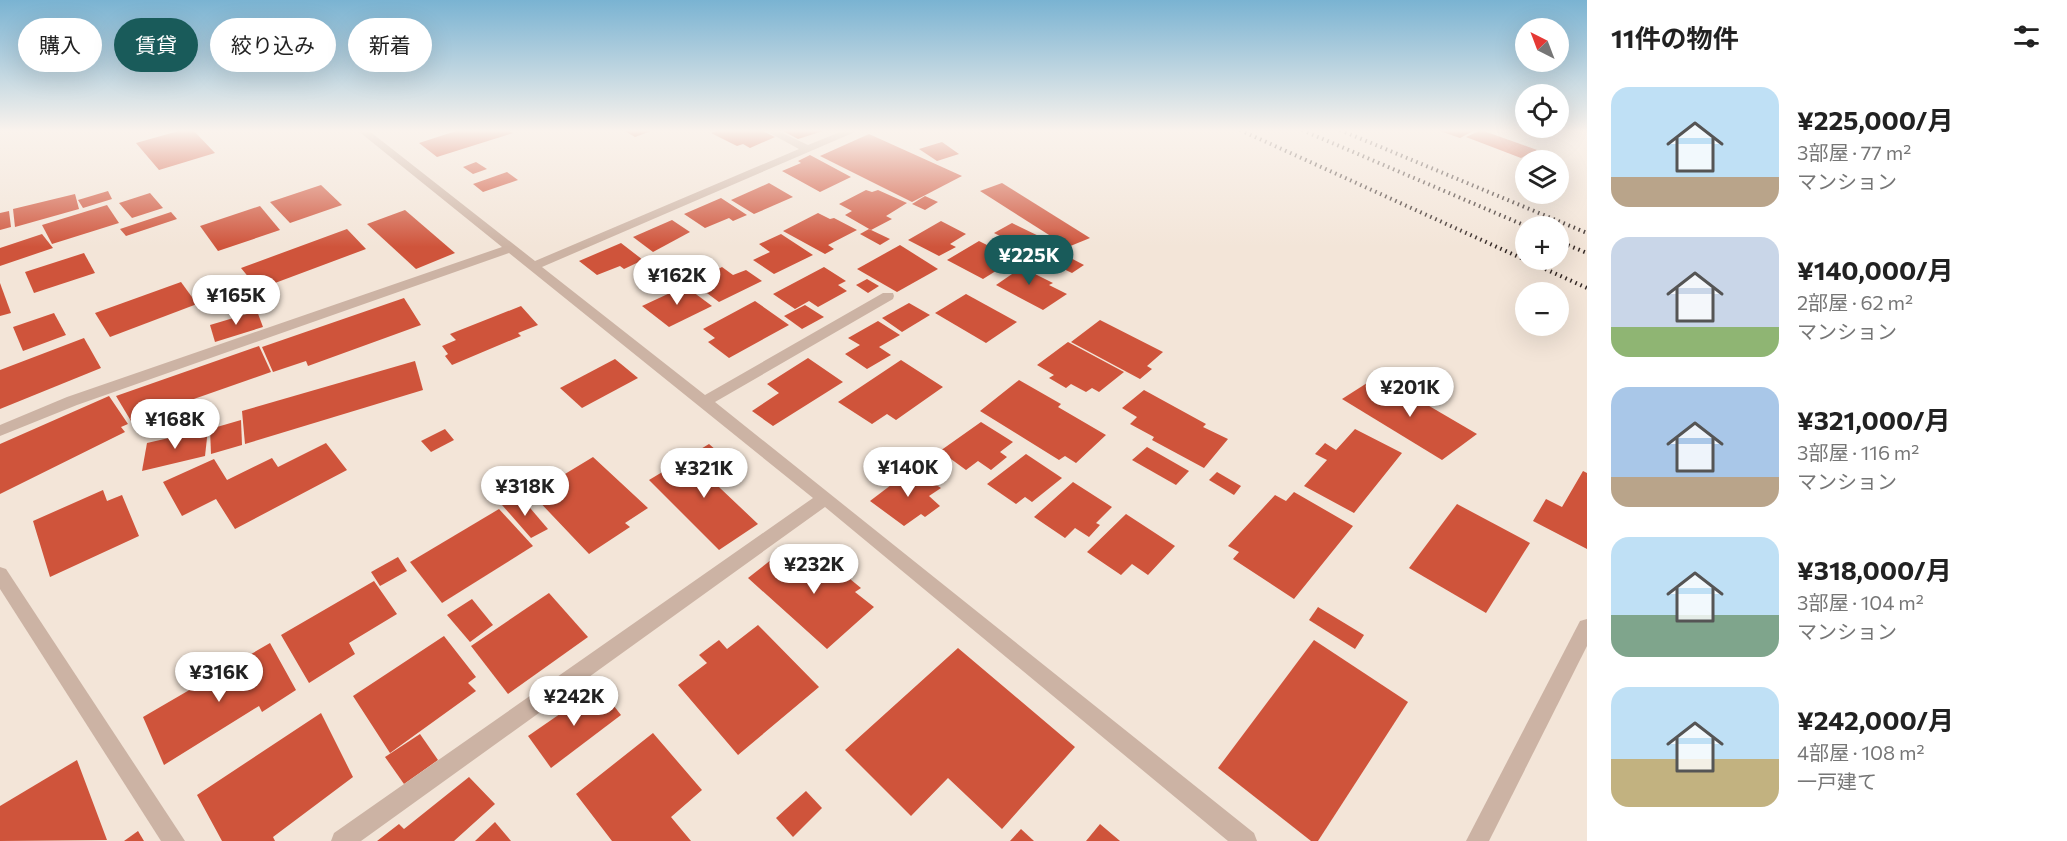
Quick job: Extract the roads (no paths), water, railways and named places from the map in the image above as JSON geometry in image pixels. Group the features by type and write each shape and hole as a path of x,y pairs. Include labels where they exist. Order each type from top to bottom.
{"street":[{"path":"413,169 825,498 1246,841"},
{"path":"534,266 760,169"},
{"path":"0,431 72,401 512,248"},
{"path":"704,402 888,296"},
{"path":"342,841 825,498"},
{"path":"0,574 174,841"},
{"path":"1477,841 1587,627"}],"railway":[{"path":"1326,169 1587,288"},
{"path":"1394,169 1515,221"},
{"path":"1434,169 1587,233"},
{"path":"1569,246 1587,253"}]}
